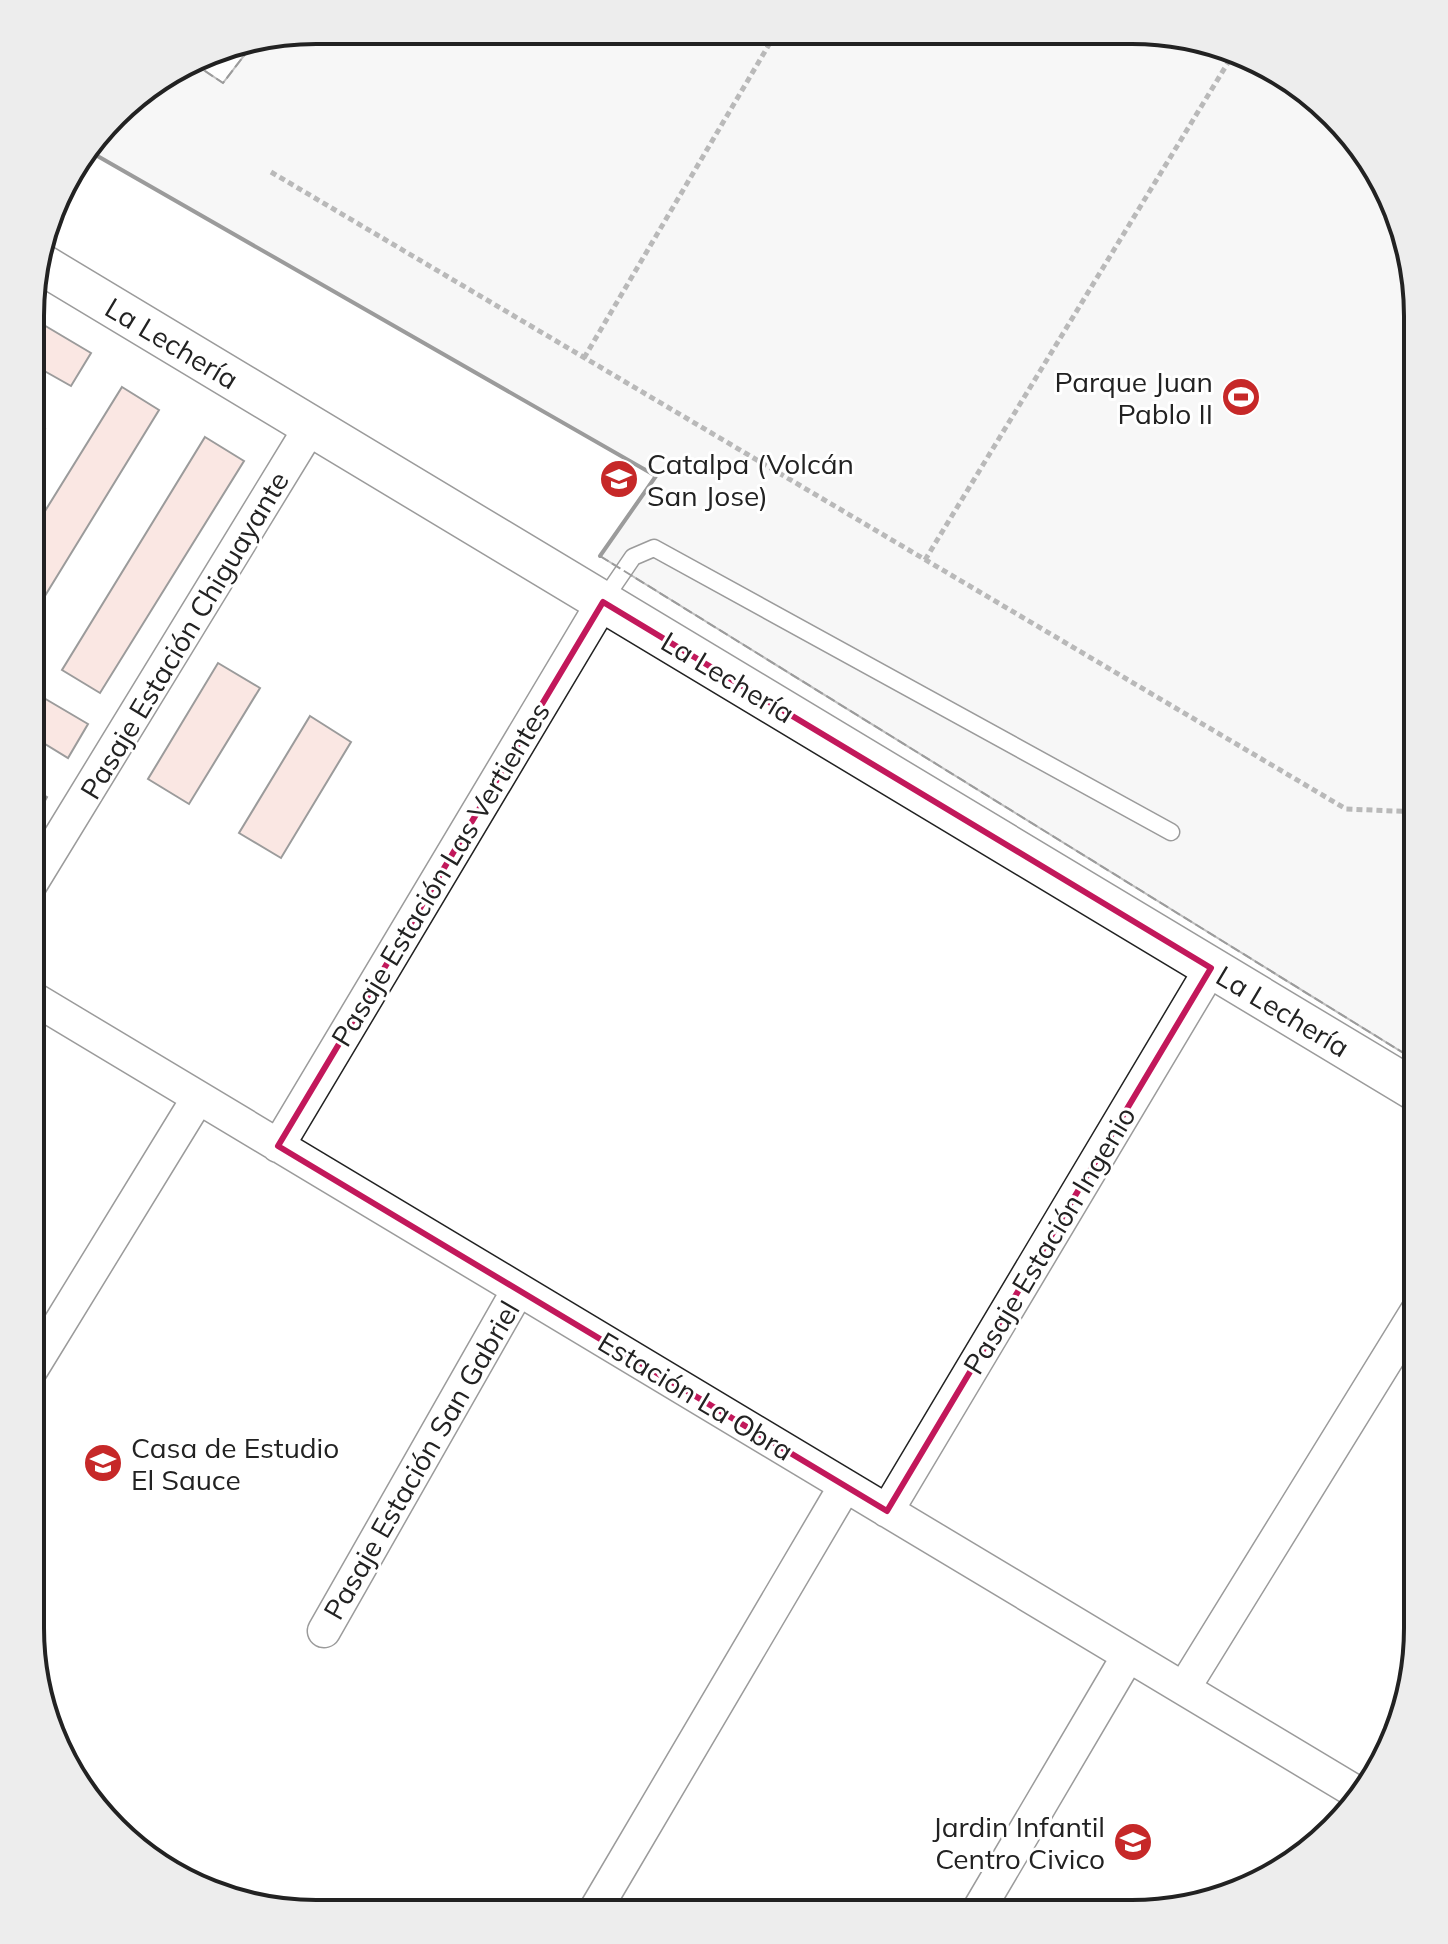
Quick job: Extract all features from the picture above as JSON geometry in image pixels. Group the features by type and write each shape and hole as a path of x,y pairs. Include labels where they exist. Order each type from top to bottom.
{"street":[{"name":"La Lechería","path":"48,268 1403,1083"},
{"name":"Pasaje Estación Chiguayante","path":"44,863 311,426"},
{"name":"Pasaje Estación Las Vertientes","path":"278,1146 603,602"},
{"name":"Pasaje Estación Ingenio","path":"887,1511 1211,968"},
{"name":"Estación La Obra","path":"44,1005 1351,1789"},
{"path":"44,1349 198,1098"},
{"name":"Pasaje Estación San Gabriel","path":"324,1631 518,1290"},
{"path":"1184,1688 1403,1333"},
{"path":"601,1900 845,1486"},
{"path":"984,1900 1128,1656"}],"lane":[{"path":"603,602 633,557 654,548 1171,832"}],"path":[{"path":"584,358 769,44"},
{"path":"925,560 1228,62"},
{"path":"271,172 1346,809 1404,809"}],"highlighted area":[{"path":"603,602 1211,968 887,1511 278,1146"}],"shaded area":[{"name":"Parque Juan Pablo II","path":"1132,44 1168,46 1202,53 1236,65 1283,90 1311,111 1337,137 1376,196 1390,229 1399,263 1403,298 1403,1053 600,556 655,476 97,156 137,111 196,72 202,69 223,83 246,53 298,45"}],"building":[{"path":"44,325 91,353 71,386 44,371"},
{"path":"122,387 159,410 44,597 44,513"},
{"path":"205,437 244,461 100,693 62,670"},
{"path":"218,663 260,688 189,804 148,779"},
{"path":"44,698 88,724 68,758 44,743"},
{"path":"310,716 351,742 281,858 239,833"}],"fence":[{"path":"202,69 223,83 246,53"},
{"path":"600,556 1403,1053"}],"wall":[{"path":"97,156 656,476 600,556"}],"place":[{"name":"Parque Juan Pablo II","path":"1241,397"},
{"name":"Catalpa (Volcán San Jose)","path":"619,479"},
{"name":"Casa de Estudio El Sauce","path":"103,1463"},
{"name":"Jardin Infantil Centro Civico","path":"1133,1842"}]}
